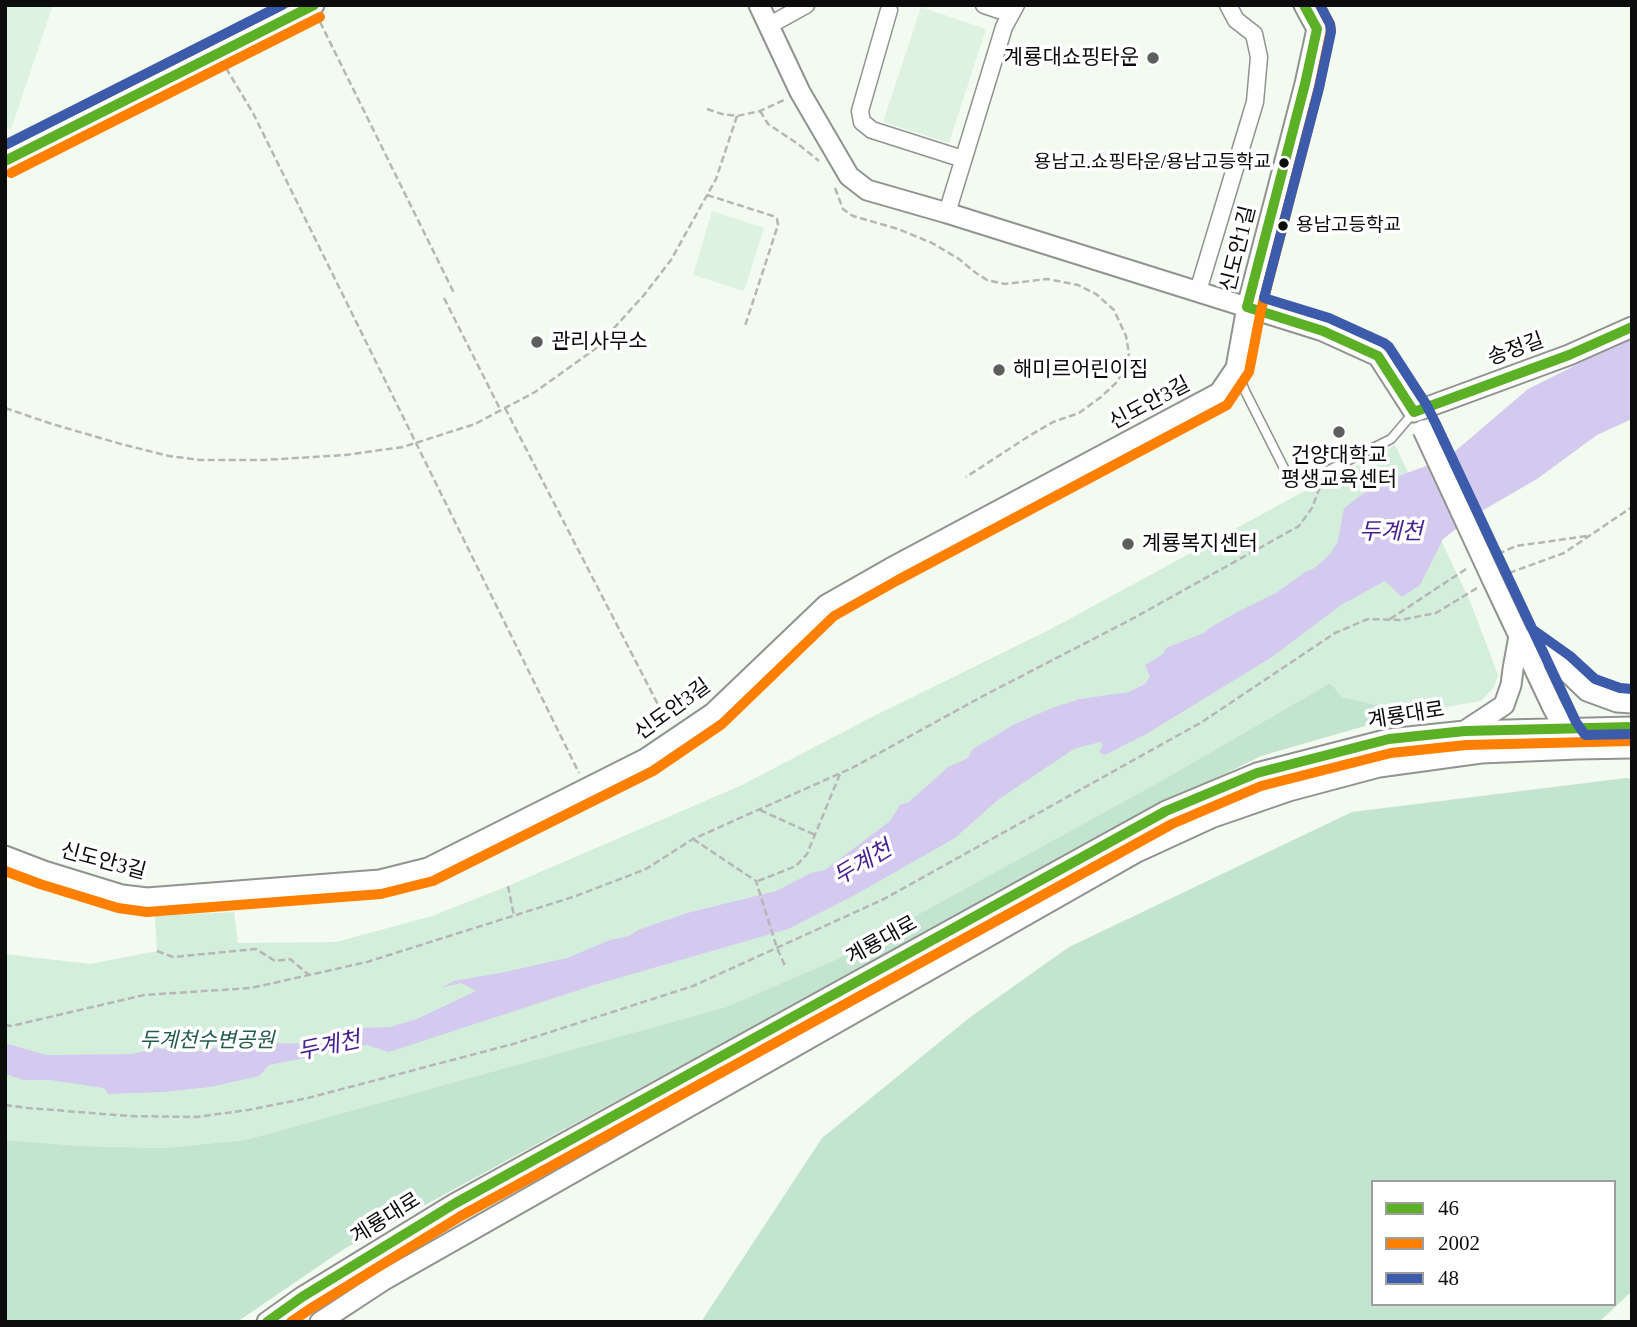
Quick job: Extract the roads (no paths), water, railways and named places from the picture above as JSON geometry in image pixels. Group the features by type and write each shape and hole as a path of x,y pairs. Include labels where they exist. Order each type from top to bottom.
{"street":[{"path":"759,5 800,92 849,176 867,190 1247,307"},
{"path":"768,26 806,5"},
{"path":"873,5 894,8 860,111 862,122 872,130 963,159"},
{"path":"947,213 1004,27 1013,10 984,5"},
{"path":"1198,291 1255,102 1259,57 1254,34 1236,20 1228,5"},
{"name":"신도안1길","path":"1304,5 1317,29 1247,307 1323,331 1378,356 1419,421 1519,636"},
{"path":"5,161 313,6"},
{"name":"신도안3길","path":"5,856 122,895 146,898 380,880 428,868 645,759 713,713 826,605 1219,393 1236,368 1247,307"},
{"name":"송정길","path":"1419,421 1632,327"},
{"path":"1519,636 1562,667 1587,691 1617,702 1632,703"},
{"path":"1519,636 1563,729 1577,748"},
{"path":"1465,731 1504,705 1511,685 1519,636"},
{"name":"계룡대로","path":"267,1322 302,1297 454,1204 1166,811 1257,773 1388,739 1465,731 1632,727"},
{"path":"320,1322 384,1280 1125,859 1211,818 1289,791 1379,766 1482,753 1632,748"}],"lane":[{"path":"1236,368 1290,480 1306,480 1327,471 1391,439 1419,421"}],"water":[{"name":"두계천","path":"1632,337 1632,419 1597,435 1537,479 1473,516 1443,539 1420,585 1402,597 1385,581 1341,605 1272,657 1148,733 1105,755 1099,752 1103,745 1100,742 1074,749 999,799 955,838 853,896 788,929 594,985 389,1052 367,1045 334,1050 269,1065 259,1076 210,1087 108,1094 104,1088 50,1080 23,1080 5,1074 5,1043 46,1055 132,1054 157,1048 203,1051 238,1043 323,1044 361,1028 390,1027 417,1019 476,991 461,983 441,988 454,981 567,958 687,913 776,891 811,873 825,870 890,821 900,805 909,802 948,767 968,758 973,749 1013,725 1080,699 1129,692 1145,684 1150,677 1145,665 1163,654 1166,648 1204,633 1315,568 1331,553 1338,541 1344,508 1376,484 1446,459 1528,389"}],"place":[{"name":"계룡대쇼핑타운","path":"1153,58"},
{"name":"용남고.쇼핑타운/용남고등학교","path":"1284,163"},
{"name":"용남고등학교","path":"1283,226"},
{"name":"관리사무소","path":"537,342"},
{"name":"해미르어린이집","path":"999,370"},
{"name":"건양대학교 평생교육센터","path":"1339,432"},
{"name":"계룡복지센터","path":"1128,544"}],"park label":[{"name":"두계천수변공원","path":"207,1041"}]}
